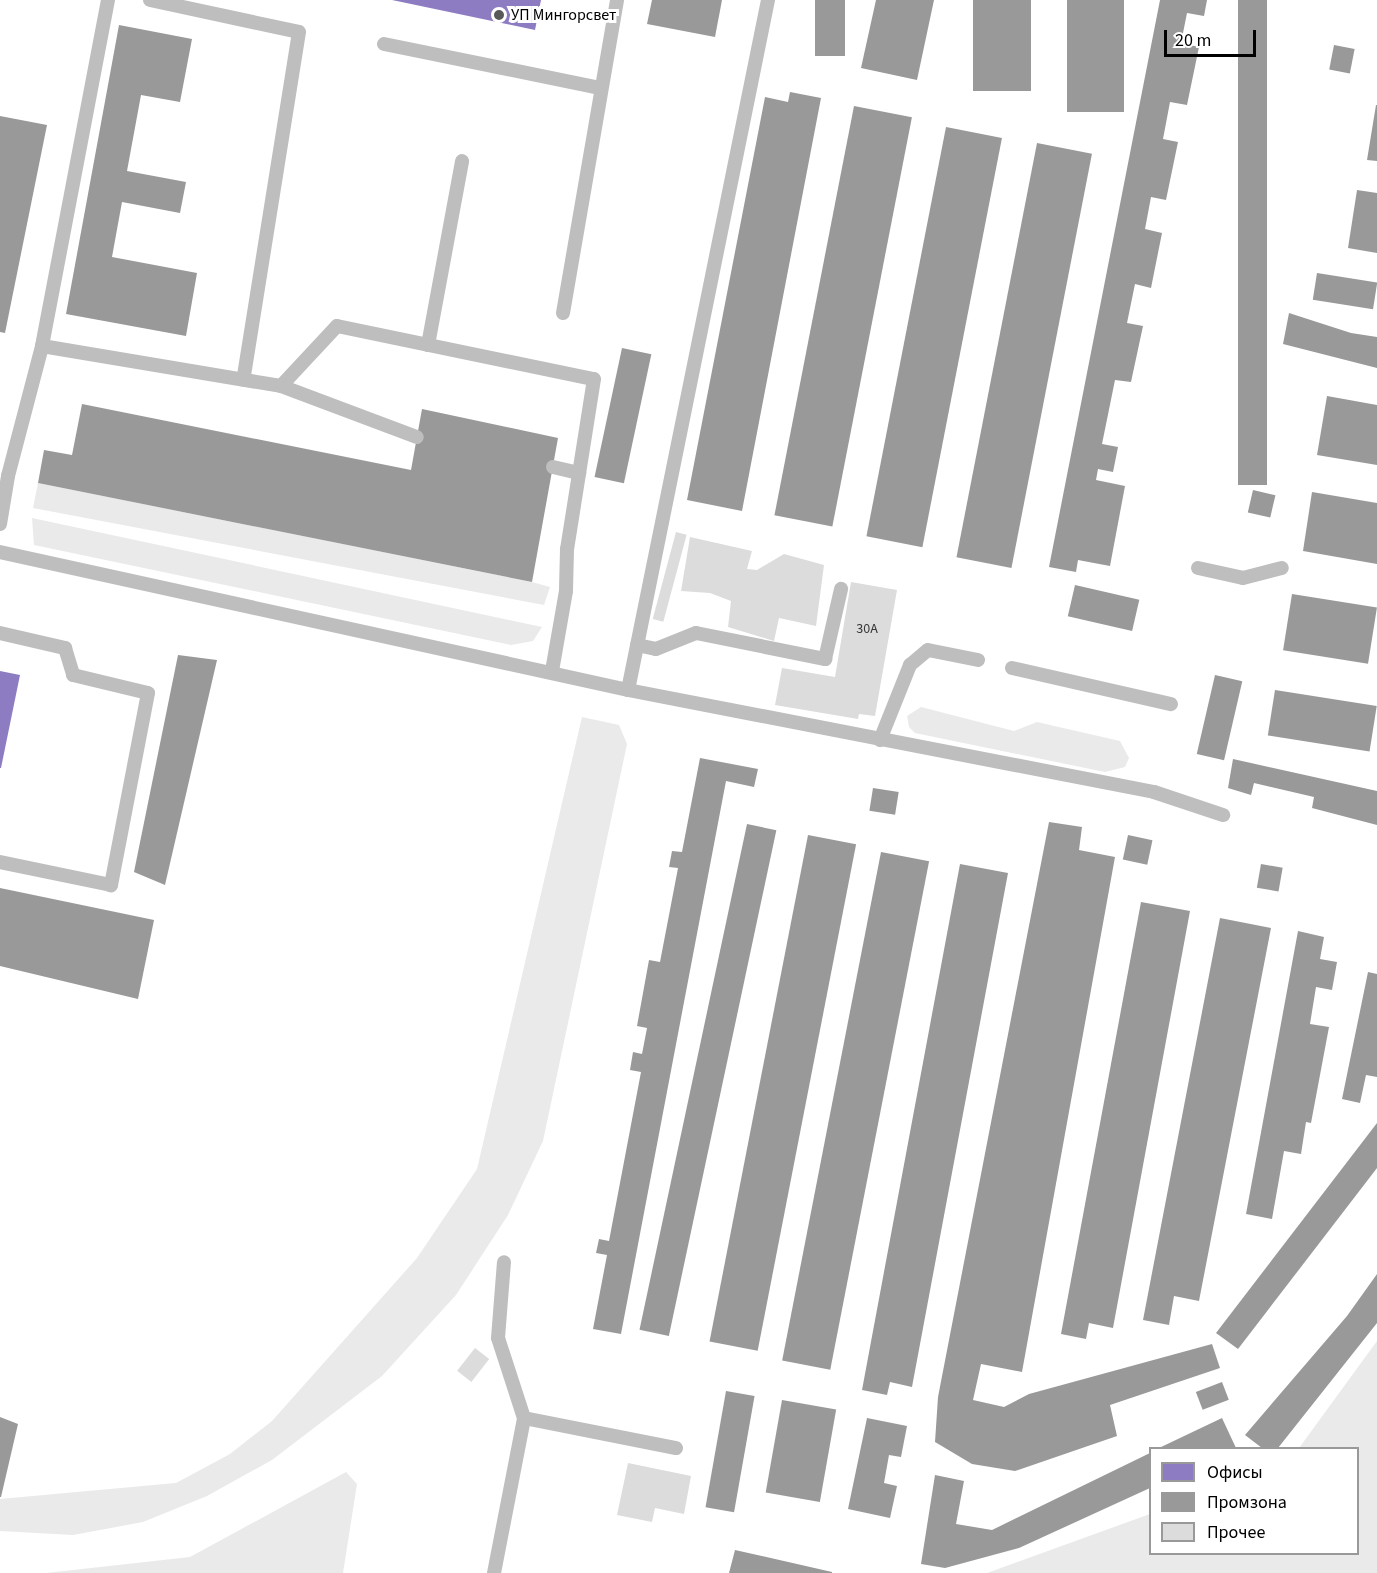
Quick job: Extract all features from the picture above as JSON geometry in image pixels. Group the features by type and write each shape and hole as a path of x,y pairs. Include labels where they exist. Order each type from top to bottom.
{"lane":[{"path":"0,524 8,476 42,346 108,0"},
{"path":"150,0 299,32 243,380"},
{"path":"563,313 617,0"},
{"path":"628,690 768,0"},
{"path":"384,44 602,88"},
{"path":"428,345 462,161"},
{"path":"281,386 337,326 594,379 567,549 566,591 552,671"},
{"path":"42,346 281,386 417,437"},
{"path":"553,467 579,473"},
{"path":"0,552 552,671 628,690 1154,792 1223,815"},
{"path":"1198,568 1243,578 1282,568"},
{"path":"637,645 656,649 696,633 825,659 842,589"},
{"path":"0,633 65,648 73,675 148,693 111,885 0,862"},
{"path":"880,740 910,665 928,650 978,660"},
{"path":"1012,668 1171,704"},
{"path":"494,1573 524,1418 498,1338 504,1262"},
{"path":"524,1418 676,1448"}],"shaded area":[{"path":"38,483 550,587 544,605 33,508"},
{"path":"32,518 542,627 533,641 511,645 34,545"},
{"path":"921,707 1014,731 1037,722 1120,741 1129,758 1125,767 1105,772 915,733 909,727 907,716"},
{"path":"582,717 619,725 627,744 543,1141 508,1215 456,1295 382,1376 272,1460 207,1496 143,1522 73,1535 0,1531 0,1499 176,1483 230,1454 272,1421 417,1258 477,1169"},
{"path":"1377,1341 1377,1573 987,1573 1149,1514 1149,1555 1359,1555 1359,1447 1300,1447"},
{"path":"346,1472 357,1484 343,1573 46,1573 190,1557"}],"building: Офисы":[{"name":"УП Мингорсвет","path":"392,0 541,0 535,30"},
{"path":"0,671 20,675 1,768 0,768"}],"building: Промзона":[{"path":"652,0 722,0 715,37 647,24"},
{"path":"815,0 845,0 845,56 815,56"},
{"path":"876,0 934,0 917,80 861,68"},
{"path":"973,0 1031,0 1031,91 973,91"},
{"path":"1067,0 1124,0 1124,112 1067,112"},
{"path":"1160,0 1207,0 1204,16 1187,13 1181,43 1199,47 1187,105 1170,102 1163,139 1178,142 1166,200 1151,197 1145,229 1162,233 1151,288 1135,284 1127,323 1143,326 1131,382 1115,380 1102,444 1118,447 1113,472 1098,469 1096,480 1125,486 1110,566 1078,560 1076,572 1049,567"},
{"path":"1238,0 1267,0 1267,485 1238,485"},
{"path":"119,25 192,39 180,102 141,95 127,171 186,182 180,213 122,202 112,257 197,273 186,336 66,314"},
{"path":"1334,45 1355,49 1350,74 1329,70"},
{"path":"790,92 821,98 742,511 687,500 765,97 788,102"},
{"path":"1377,105 1377,161 1367,160"},
{"path":"854,106 912,117 832,527 774,515"},
{"path":"0,116 47,125 5,333 0,332"},
{"path":"946,127 1002,138 922,547 866,536"},
{"path":"1037,143 1092,154 1011,568 956,557"},
{"path":"1357,190 1377,193 1377,253 1348,248"},
{"path":"1317,273 1377,283 1373,309 1313,300"},
{"path":"1289,313 1351,333 1377,337 1377,368 1283,344"},
{"path":"622,348 651,354 624,483 595,477"},
{"path":"1327,396 1377,405 1377,465 1317,455"},
{"path":"82,404 411,470 422,409 558,438 532,582 38,483 44,450 72,455"},
{"path":"1253,490 1275,495 1270,518 1248,512"},
{"path":"1312,492 1377,503 1377,564 1303,551"},
{"path":"1075,585 1139,600 1132,631 1068,616"},
{"path":"1292,594 1377,607 1368,664 1283,650"},
{"path":"178,655 217,660 165,885 134,872"},
{"path":"1215,675 1242,681 1224,760 1197,754"},
{"path":"1275,690 1377,706 1370,752 1268,735"},
{"path":"700,758 758,769 754,787 726,781 621,1334 593,1329 607,1255 596,1253 599,1239 609,1241 641,1072 630,1070 633,1052 642,1054 647,1028 637,1026 649,960 660,962 678,868 669,867 672,851 682,852"},
{"path":"1233,759 1377,791 1377,825 1312,808 1314,797 1254,783 1251,795 1228,788"},
{"path":"873,788 899,792 895,815 869,811"},
{"path":"1049,822 1082,827 1079,850 1115,857 1022,1372 981,1364 973,1400 1004,1407 1029,1394 1212,1344 1220,1368 1110,1405 1117,1436 1015,1471 972,1464 935,1442 938,1397"},
{"path":"747,824 776,830 669,1336 640,1330"},
{"path":"808,835 856,844 758,1351 710,1342"},
{"path":"1128,835 1152,840 1147,865 1123,859"},
{"path":"881,852 929,861 830,1370 782,1360"},
{"path":"960,864 1008,873 912,1387 890,1382 887,1395 862,1390"},
{"path":"1261,864 1283,868 1278,891 1257,888"},
{"path":"0,888 154,920 138,999 0,966"},
{"path":"1141,902 1190,911 1113,1328 1089,1323 1086,1339 1061,1334"},
{"path":"1220,918 1271,928 1199,1301 1174,1296 1169,1325 1143,1320"},
{"path":"1298,931 1324,937 1320,959 1337,962 1332,990 1316,987 1310,1024 1329,1027 1311,1123 1306,1122 1301,1154 1284,1151 1272,1219 1246,1214"},
{"path":"1368,972 1377,974 1377,1077 1366,1075 1360,1103 1342,1099"},
{"path":"1377,1123 1377,1168 1238,1349 1216,1333"},
{"path":"1377,1274 1377,1323 1279,1447 1261,1447 1245,1435 1347,1316"},
{"path":"1222,1382 1229,1400 1203,1410 1196,1392"},
{"path":"726,1391 755,1396 734,1512 706,1507"},
{"path":"782,1400 836,1410 820,1502 766,1493"},
{"path":"0,1417 18,1424 1,1497 0,1497"},
{"path":"867,1418 907,1426 901,1457 889,1455 884,1483 897,1486 890,1518 848,1509"},
{"path":"1222,1418 1236,1447 1161,1447"},
{"path":"1149,1453 1149,1488 1019,1548 945,1568 921,1564 935,1475 964,1481 956,1524 992,1530"},
{"path":"735,1550 832,1572 832,1573 729,1573"}],"building: Прочее":[{"path":"676,532 687,535 663,622 653,619"},
{"path":"690,537 752,551 747,569 757,570 784,554 824,565 816,626 779,618 774,641 728,627 731,601 710,593 681,591"},
{"path":"851,582 897,590 875,716 859,714 858,719 775,705 782,668 835,677"},
{"path":"475,1348 489,1359 471,1382 457,1371"},
{"path":"628,1463 691,1476 684,1514 655,1508 652,1522 617,1515"}],"place":[{"name":"УП Мингорсвет","path":"499,15"}]}
